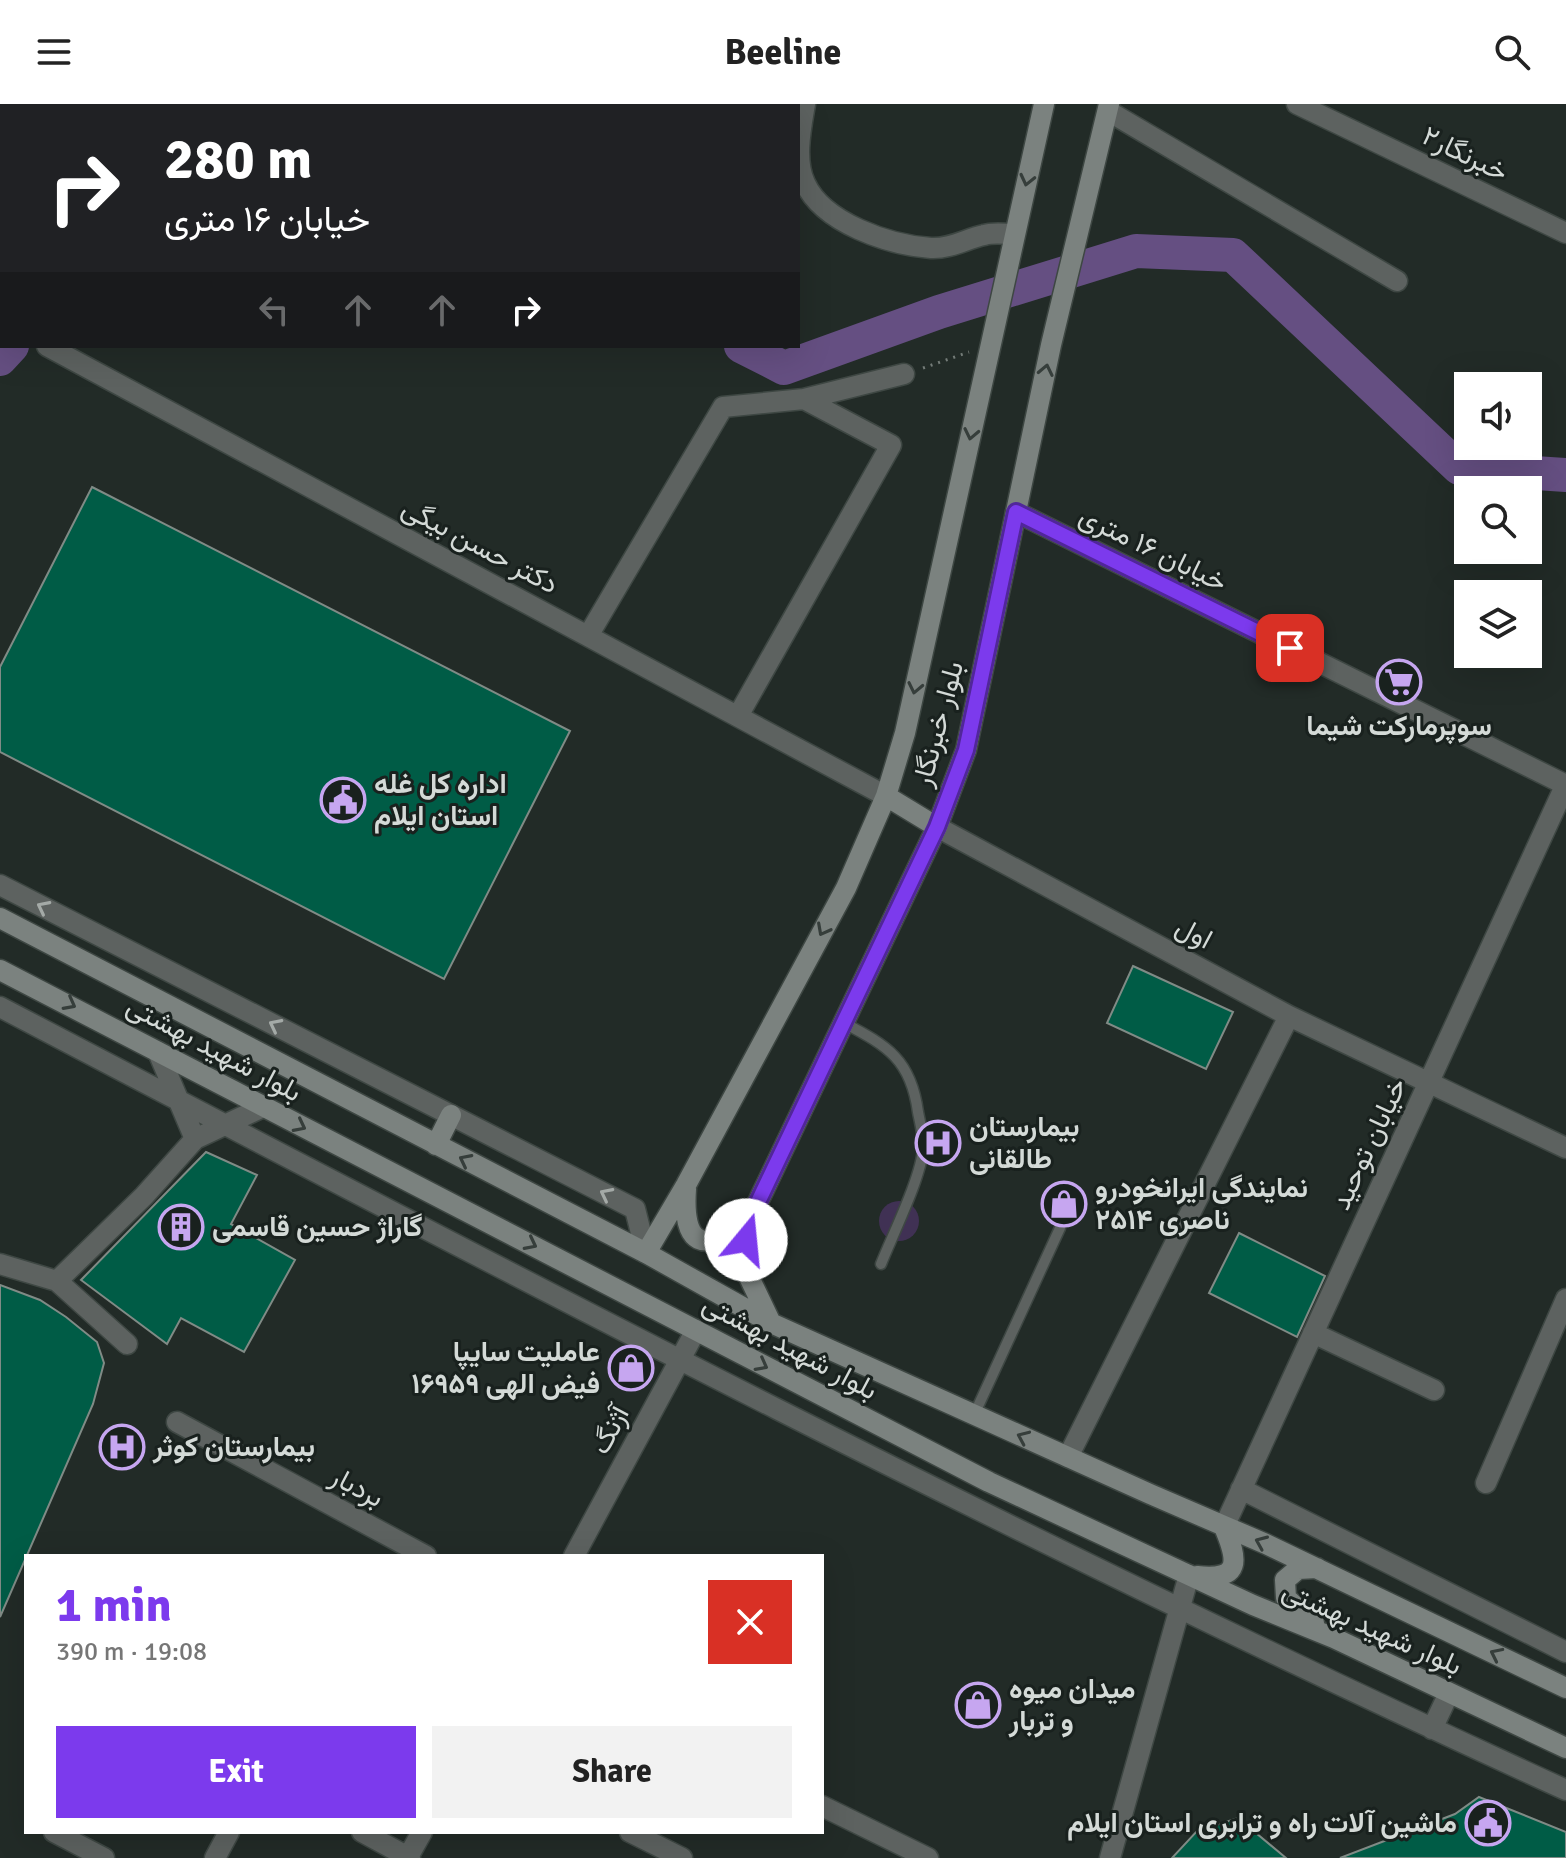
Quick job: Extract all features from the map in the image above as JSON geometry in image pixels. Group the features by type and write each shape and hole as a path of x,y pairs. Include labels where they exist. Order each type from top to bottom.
{"main road":[{"name":"بلوار خبرنگار","path":"646,1253 686,1185 846,888 886,796 905,733 1044,104"},
{"name":"بلوار خبرنگار","path":"771,1323 746,1267 744,1257 748,1223 937,827 966,750 1051,345 1109,107"},
{"path":"886,796 937,827"},
{"name":"بلوار شهید بهشتی","path":"0,918 646,1253 771,1323 1317,1568 1566,1688"},
{"name":"بلوار شهید بهشتی","path":"0,970 989,1482 1253,1605 1334,1638 1566,1748"},
{"path":"436,1145 451,1115"},
{"path":"686,1185 684,1212 687,1228 697,1238 712,1242 726,1238 748,1223"},
{"path":"1189,1575 1226,1575 1233,1568 1236,1558 1224,1527"},
{"path":"1317,1568 1298,1569 1290,1573 1285,1580 1286,1598 1334,1638"}],"street":[{"path":"805,104 800,154 803,181 817,203 838,220 897,242 932,248 958,245 986,234 1014,234"},
{"name":"خبرنگار۲","path":"1297,104 1566,233"},
{"path":"1109,107 1397,281"},
{"name":"دکتر حسن بیگی","path":"51,348 886,796"},
{"path":"588,636 723,407 804,399 904,374"},
{"path":"738,716 891,445 804,399"},
{"name":"خیابان ۱۶ متری","path":"1016,512 1566,785"},
{"name":"خیابان توحید","path":"1224,1527 1566,785"},
{"name":"اول","path":"937,827 1289,1016 1566,1148"},
{"path":"0,885 635,1209 646,1253"},
{"path":"0,1007 680,1360 1179,1610 1566,1790"},
{"path":"1068,1457 1289,1016"},
{"path":"158,1052 195,1139"},
{"path":"57,1281 144,1196 195,1139 263,1107"},
{"path":"0,1264 57,1281 127,1344"},
{"path":"1486,1483 1566,1299"},
{"name":"آژنگ","path":"575,1554 696,1330"},
{"path":"1313,1333 1434,1390"},
{"name":"بردبار","path":"177,1422 422,1554"},
{"path":"1241,1489 1566,1652"},
{"path":"1110,1858 1189,1575"},
{"path":"1432,1729 1449,1693"},
{"path":"824,1807 928,1858"},
{"path":"58,1834 104,1858"},
{"path":"215,1858 228,1834"},
{"path":"366,1834 409,1857 421,1834"},
{"path":"634,1834 682,1858"}],"lane":[{"path":"844,1023 872,1037 898,1058 909,1073 918,1106 923,1148 919,1169 881,1264"},
{"path":"974,1415 1060,1228"}],"path":[{"path":"904,374 991,344"}],"shaded area":[{"path":"899,1201 913,1207 919,1221 913,1235 899,1241 885,1235 879,1221 885,1207"}],"building":[{"path":"92,487 570,731 444,979 0,752 0,667"},
{"name":"سوپرمارکت شیما","path":"1388,666 1417,678 1411,694 1383,680"},
{"path":"1133,966 1233,1012 1206,1069 1107,1023"},
{"name":"گاراژ حسین قاسمی","path":"206,1152 257,1175 231,1224 295,1260 244,1352 181,1318 167,1344 81,1280"},
{"path":"1239,1233 1325,1276 1297,1337 1209,1293"},
{"path":"0,1285 40,1300 66,1317 97,1342 104,1363 93,1404 28,1554 24,1554 24,1562 0,1617"},
{"name":"ماشین آلات راه و ترابری استان ایلام","path":"1479,1797 1566,1832 1566,1858 1340,1858 1455,1814"},
{"name":"ماشین آلات راه و ترابری استان ایلام","path":"1238,1818 1286,1858 1172,1858 1197,1831"}],"waterway":[{"path":"745,348 784,368 939,312 1136,251 1233,255 1459,468 1566,475"},
{"path":"0,359 10,348"}],"place":[{"name":"سوپرمارکت شیما","path":"1399,682"},
{"name":"اداره کل غله استان ایلام","path":"343,800"},
{"name":"بیمارستان طالقانی","path":"938,1143"},
{"name":"نمایندگی ایرانخودرو ناصری ۲۵۱۴","path":"1064,1204"},
{"name":"گاراژ حسین قاسمی","path":"181,1227"},
{"name":"عاملیت سایپا ۱۶۹۵۹ فیض الهی","path":"631,1368"},
{"name":"بیمارستان کوثر","path":"122,1447"},
{"name":"میدان میوه و تربار","path":"978,1705"},
{"name":"ماشین آلات راه و ترابری استان ایلام","path":"1488,1823"}],"route":[{"path":"746,1240 748,1223 937,827 966,750 1016,512 1290,648"}]}
